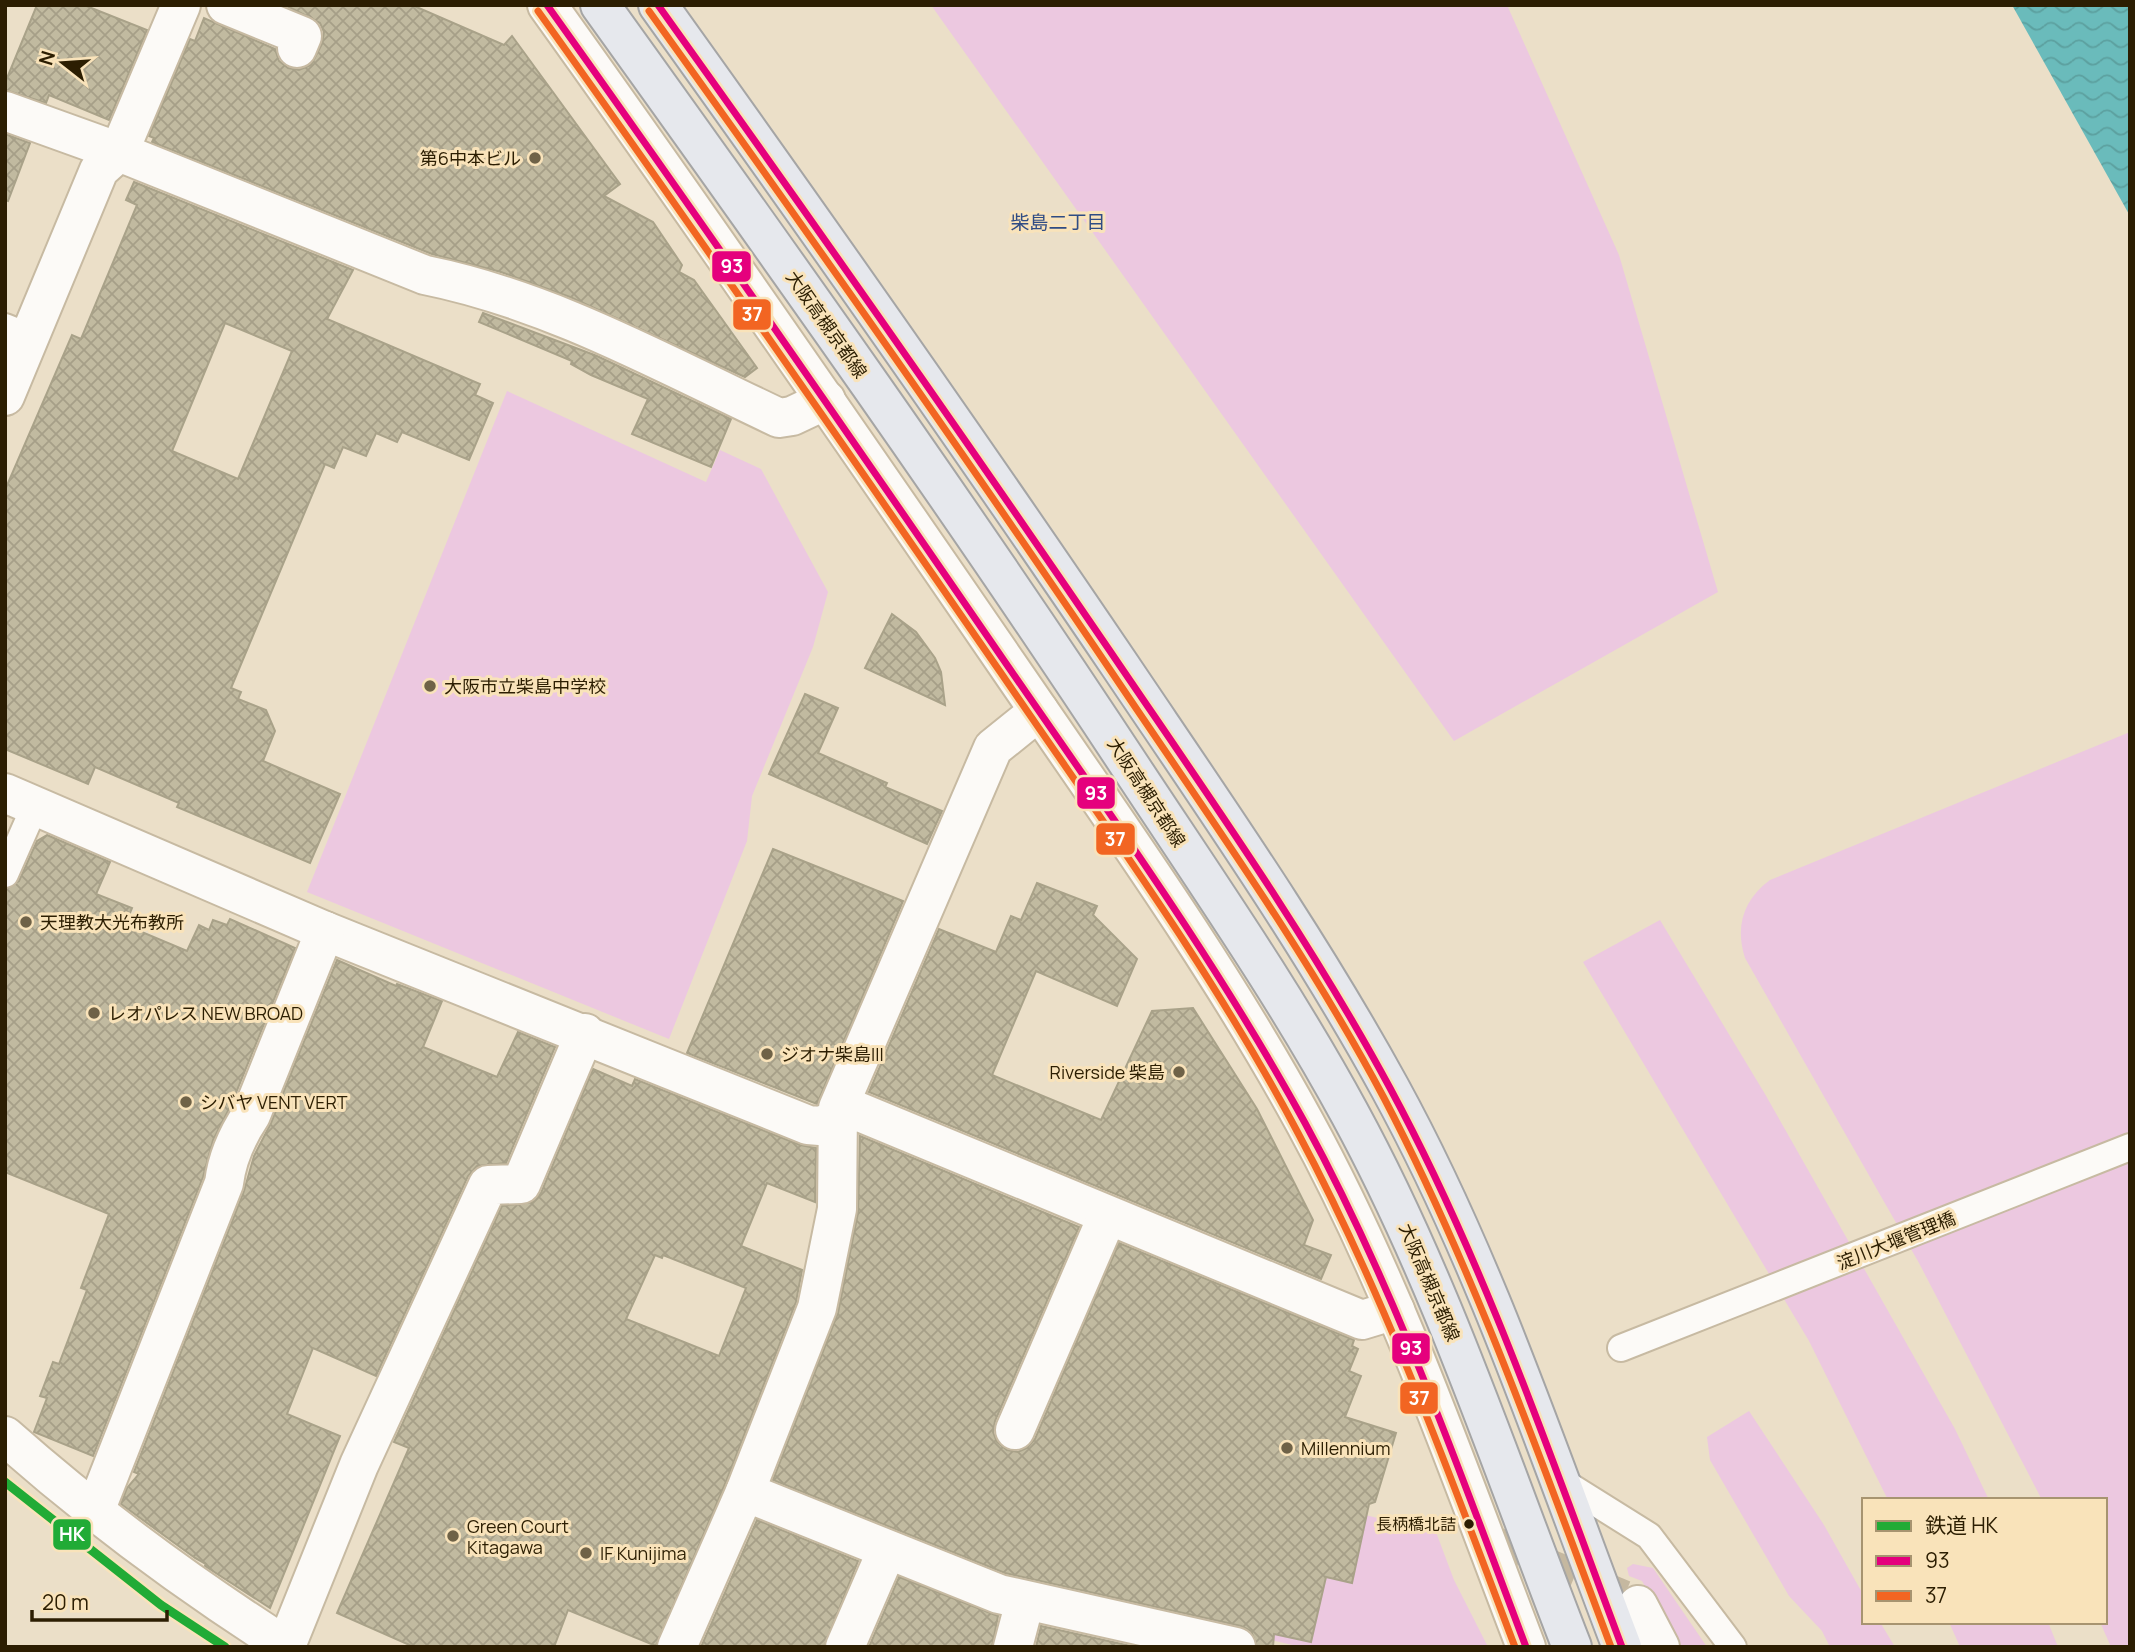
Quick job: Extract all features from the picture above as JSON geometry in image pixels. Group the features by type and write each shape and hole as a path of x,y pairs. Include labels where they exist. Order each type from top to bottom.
{"main road":[{"name":"大阪高槻京都線","path":"600,5 972,531 1104,726 1311,1045 1350,1114 1414,1241 1572,1647"},
{"path":"658,5 1011,505 1259,872 1348,1014 1391,1089 1467,1244 1622,1647"}],"street":[{"path":"5,396 18,332 100,170 119,152 181,5"},
{"path":"226,5 302,36 297,48"},
{"path":"547,5 826,400 1039,711 1263,1048 1345,1200 1395,1310 1526,1647"},
{"path":"5,111 119,152 425,275 477,285 554,313 779,418 792,416 826,400"},
{"path":"677,1647 746,1492 817,1308 836,1209 840,1155 838,1108 993,748 1039,711"},
{"path":"20,800 325,931 585,1033 808,1125 838,1120 857,1111 1107,1217 1362,1320 1395,1310"},
{"path":"95,1511 224,1183 226,1165 239,1132 251,1115 325,931"},
{"path":"5,1436 95,1511 176,1572 287,1646 359,1465 488,1185 521,1184 585,1033"},
{"path":"1015,1430 1107,1217"},
{"path":"746,1492 970,1584 1025,1601 1236,1647"},
{"path":"845,1647 887,1550"},
{"path":"1013,1647 1025,1601"},
{"path":"1638,1605 1660,1647"}],"lane":[{"path":"5,874 20,800"},
{"name":"淀川大堰管理橋","path":"1621,1348 2130,1147"},
{"path":"1558,1479 1648,1536 1733,1647"}],"shaded area":[{"path":"931,5 1507,5 1619,255 1718,592 1454,741"},
{"path":"507,391 706,482 720,450 761,469 828,592 813,647 752,796 747,841 669,1039 307,892"},
{"path":"2130,732 2130,1647 2111,1647 2101,1624 2107,1624 2107,1498 2041,1498 1919,1263 1745,958 1741,936 1744,915 1753,896 1770,880"},
{"path":"1660,920 1765,1094 1955,1429 1988,1498 1887,1498 1809,1341 1583,962"},
{"path":"1749,1411 1824,1525 1862,1592 1862,1624 1881,1624 1895,1647 1830,1647 1822,1631 1789,1596 1710,1460 1707,1437"},
{"path":"1232,1483 1436,1532 1454,1580 1488,1647 1301,1647 1202,1624"},
{"path":"1633,1564 1653,1568 1707,1647 1680,1647 1642,1581 1629,1576 1627,1568"},
{"path":"1950,1624 2049,1624 2058,1647 1960,1647"}],"water":[{"path":"2012,5 2130,5 2130,216"}],"building":[{"path":"37,5 84,5 147,30 109,120 49,95 46,103 5,90 5,83"},
{"path":"285,5 412,5 504,45 512,36 620,184 604,196 653,222 682,265 679,272 694,280 757,368 745,377 570,297 501,272 432,254 152,142 154,138 149,136 190,39 195,41 204,18 275,49 279,61 288,68 299,70 311,65 322,44 324,32 320,23"},
{"path":"5,134 30,143 8,201 5,200"},
{"path":"134,182 353,270 327,319 480,384 475,395 493,403 469,460 402,432 397,442 376,433 366,456 343,447 334,468 325,464 231,688 241,692 238,699 266,710 275,731 263,761 340,794 310,863 177,807 179,803 95,767 88,784 5,749 5,490 72,335 81,339 137,205 126,200","holes":["225,323 292,351 238,479 172,451"]},
{"path":"483,313 597,356 731,419 711,467 632,434 648,399 591,375 571,364 572,361 479,322"},
{"path":"892,614 916,632 935,658 941,672 945,705 865,668"},
{"path":"805,694 838,708 818,753 887,783 885,787 942,811 927,844 769,774"},
{"path":"47,835 110,862 96,894 132,908 125,925 187,951 199,925 209,930 213,920 227,925 230,919 295,948 231,1105 213,1140 203,1177 93,1456 34,1432 47,1398 40,1396 53,1362 59,1364 87,1290 81,1288 109,1214 5,1172 5,890 19,881 37,841"},
{"path":"773,849 903,901 817,1104 687,1053"},
{"path":"1037,883 1097,906 1093,915 1137,959 1117,1006 1036,971 992,1075 1101,1120 1152,1011 1193,1008 1257,1109 1313,1220 1304,1245 1331,1255 1321,1279 869,1092 939,929 996,952 1011,916 1021,920"},
{"path":"337,960 396,986 397,984 442,1001 423,1047 497,1077 518,1032 555,1047 506,1163 477,1166 468,1176 376,1376 313,1348 287,1414 340,1436 270,1608 205,1566 206,1564 121,1504 127,1488 139,1474 134,1472 244,1191 254,1156 271,1123"},
{"path":"593,1069 632,1086 635,1079 800,1145 816,1148 815,1202 767,1183 741,1246 802,1270 796,1302 725,1484 656,1646 568,1610 554,1647 414,1647 337,1613 409,1448 394,1442 502,1206 533,1202 541,1193","holes":["655,1255 662,1258 663,1255 746,1288 719,1356 626,1319"]},
{"path":"860,1136 1079,1227 995,1421 993,1432 997,1442 1007,1450 1018,1452 1027,1448 1035,1439 1119,1243 1354,1340 1352,1346 1358,1349 1349,1371 1361,1376 1345,1417 1396,1433 1375,1502 1369,1504 1352,1583 1326,1577 1311,1642 1274,1634 1273,1647 1257,1647 1251,1631 1241,1626 1005,1573 773,1480 838,1313 858,1213"},
{"path":"757,1520 858,1561 824,1647 701,1647"},
{"path":"899,1577 998,1616 992,1647 869,1647"},
{"path":"1041,1626 1135,1647 1036,1647"}],"tunnel":[{"path":"1486,1542 1623,1599"}],"rail line":[{"name":"HK","path":"5,1482 161,1605 225,1647"}],"transit line":[{"name":"93","path":"547,5 778,332 1122,832 1236,1004 1305,1123 1368,1250 1451,1447 1526,1647"},
{"name":"93","path":"658,5 886,327 1110,651 1256,866 1358,1031 1425,1155 1487,1293 1622,1647"},
{"name":"37","path":"538,11 1001,673 1156,899 1230,1014 1298,1133 1360,1258 1415,1387 1515,1647"},
{"name":"37","path":"649,11 888,347 1063,601 1258,889 1324,992 1384,1098 1478,1300 1611,1647"}],"place":[{"name":"第6中本ビル","path":"535,158"},
{"name":"大阪市立柴島中学校","path":"430,686"},
{"name":"天理教大光布教所","path":"26,922"},
{"name":"レオパレス NEW BROAD","path":"94,1013"},
{"name":"ジオナ柴島III","path":"767,1054"},
{"name":"Riverside 柴島","path":"1179,1072"},
{"name":"シバヤ VENT VERT","path":"186,1102"},
{"name":"Millennium","path":"1287,1448"},
{"name":"長柄橋北詰","path":"1469,1524"},
{"name":"Green Court Kitagawa","path":"453,1536"},
{"name":"IF Kunijima","path":"586,1553"}],"district":[{"name":"柴島二丁目","path":"1058,222"}]}
